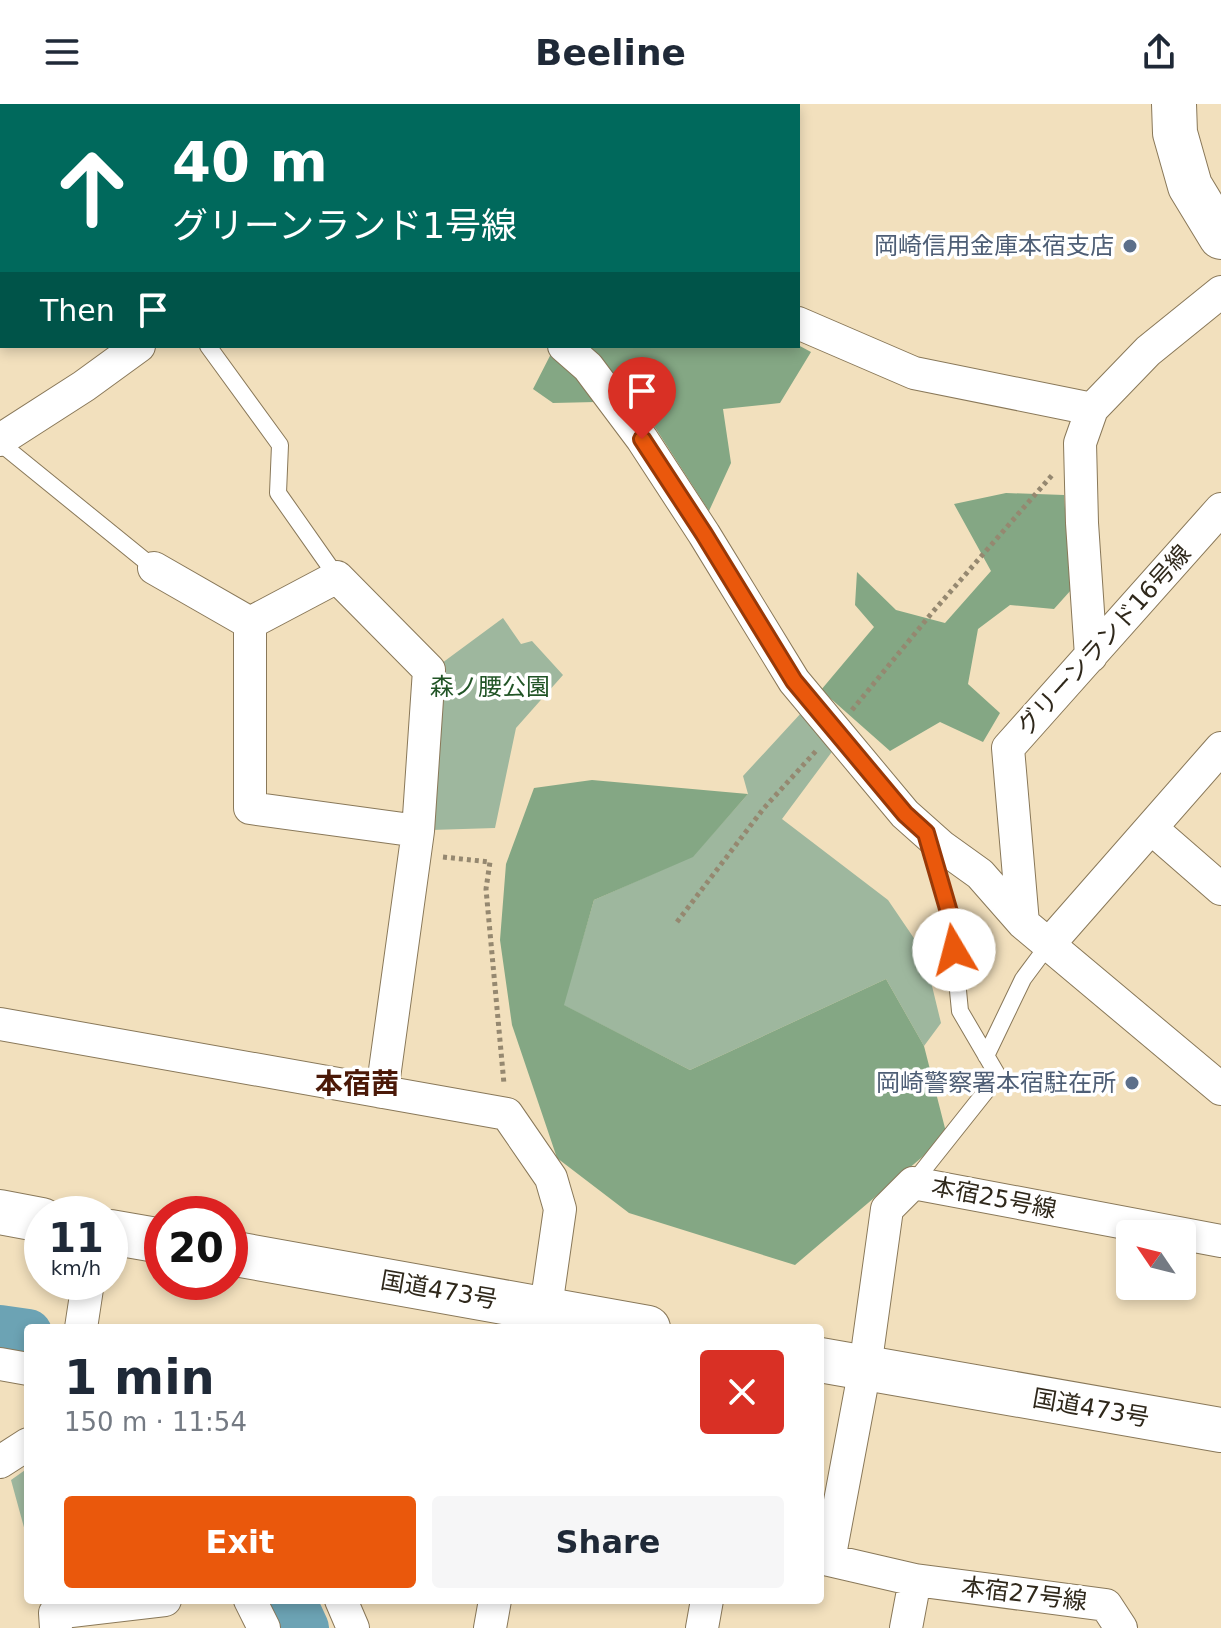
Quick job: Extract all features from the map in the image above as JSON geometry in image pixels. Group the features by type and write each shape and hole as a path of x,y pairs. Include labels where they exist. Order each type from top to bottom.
{"main road":[{"path":"1174,104 1175,133 1190,186 1219,229"},
{"path":"0,1212 24,1217"},
{"name":"国道473号","path":"248,1257 544,1318 606,1324"},
{"name":"国道473号","path":"824,1361 1221,1430"}],"street":[{"path":"1091,656 1080,443 1092,409 1148,351 1221,292"},
{"path":"800,324 914,373 1092,409"},
{"path":"0,441 136,348"},
{"path":"566,348 588,367 642,439 794,681 916,823 980,874 1023,923 1221,1089"},
{"name":"グリーンランド16号線","path":"1023,923 1008,748 1219,515"},
{"path":"154,568 250,623"},
{"path":"250,623 337,577 429,670 416,842 382,1092"},
{"path":"250,623 250,808 416,842"},
{"path":"1049,944 1221,748"},
{"path":"1151,828 1221,889"},
{"path":"0,1024 507,1114 551,1178 560,1209 544,1318"},
{"name":"本宿25号線","path":"825,1559 865,1368 887,1209 913,1183 1221,1241"},
{"path":"82,1324 85,1300"},
{"path":"0,1364 24,1368"},
{"path":"0,1462 24,1447"},
{"name":"本宿27号線","path":"825,1559 915,1580 1106,1605 1121,1628"},
{"path":"906,1628 915,1580"},
{"path":"56,1628 55,1613 131,1604"},
{"path":"252,1604 264,1628"},
{"path":"343,1604 353,1628"},
{"path":"490,1628 494,1604"},
{"path":"702,1628 706,1604"}],"lane":[{"path":"209,348 280,445 278,493 337,577"},
{"path":"0,441 154,568"},
{"path":"913,1183 998,1076 960,1011 951,919 916,823"},
{"path":"986,1056 1023,979 1049,944"}],"path":[{"path":"677,922 764,808 835,730 1080,443"},
{"path":"416,842 490,862 486,889 507,1114"}],"green space":[{"path":"800,346 811,352 780,403 723,409 731,463 709,511 638,401 553,403 533,389 554,348"},
{"path":"1006,493 1064,495 1071,590 1054,609 1010,605 978,629 968,684 1000,713 983,742 940,722 890,751 821,690 874,627 855,605 857,572 896,610 945,623 991,571 954,504"},
{"name":"森ノ腰公園","path":"503,618 521,644 532,641 563,675 516,728 495,828 431,830 442,663"},
{"path":"802,712 834,749 782,819 888,900 924,953 941,1023 924,1046 886,979 690,1070 563,1005 594,900 693,856 748,794 743,776"},
{"path":"592,780 748,794 693,857 594,900 564,1005 690,1070 886,979 924,1046 947,1136 795,1265 629,1213 557,1158 512,1025 500,940 506,864 534,788"},
{"path":"24,1471 24,1527 11,1480"}],"waterway":[{"path":"0,1329 24,1332"},
{"path":"294,1604 305,1628"}],"place":[{"name":"岡崎信用金庫本宿支店","path":"1130,246"},
{"name":"岡崎警察署本宿駐在所","path":"1132,1083"}],"district":[{"name":"本宿茜","path":"357,1083"}],"route":[{"path":"642,439 794,681 905,814 926,833 951,919 954,950"}]}
